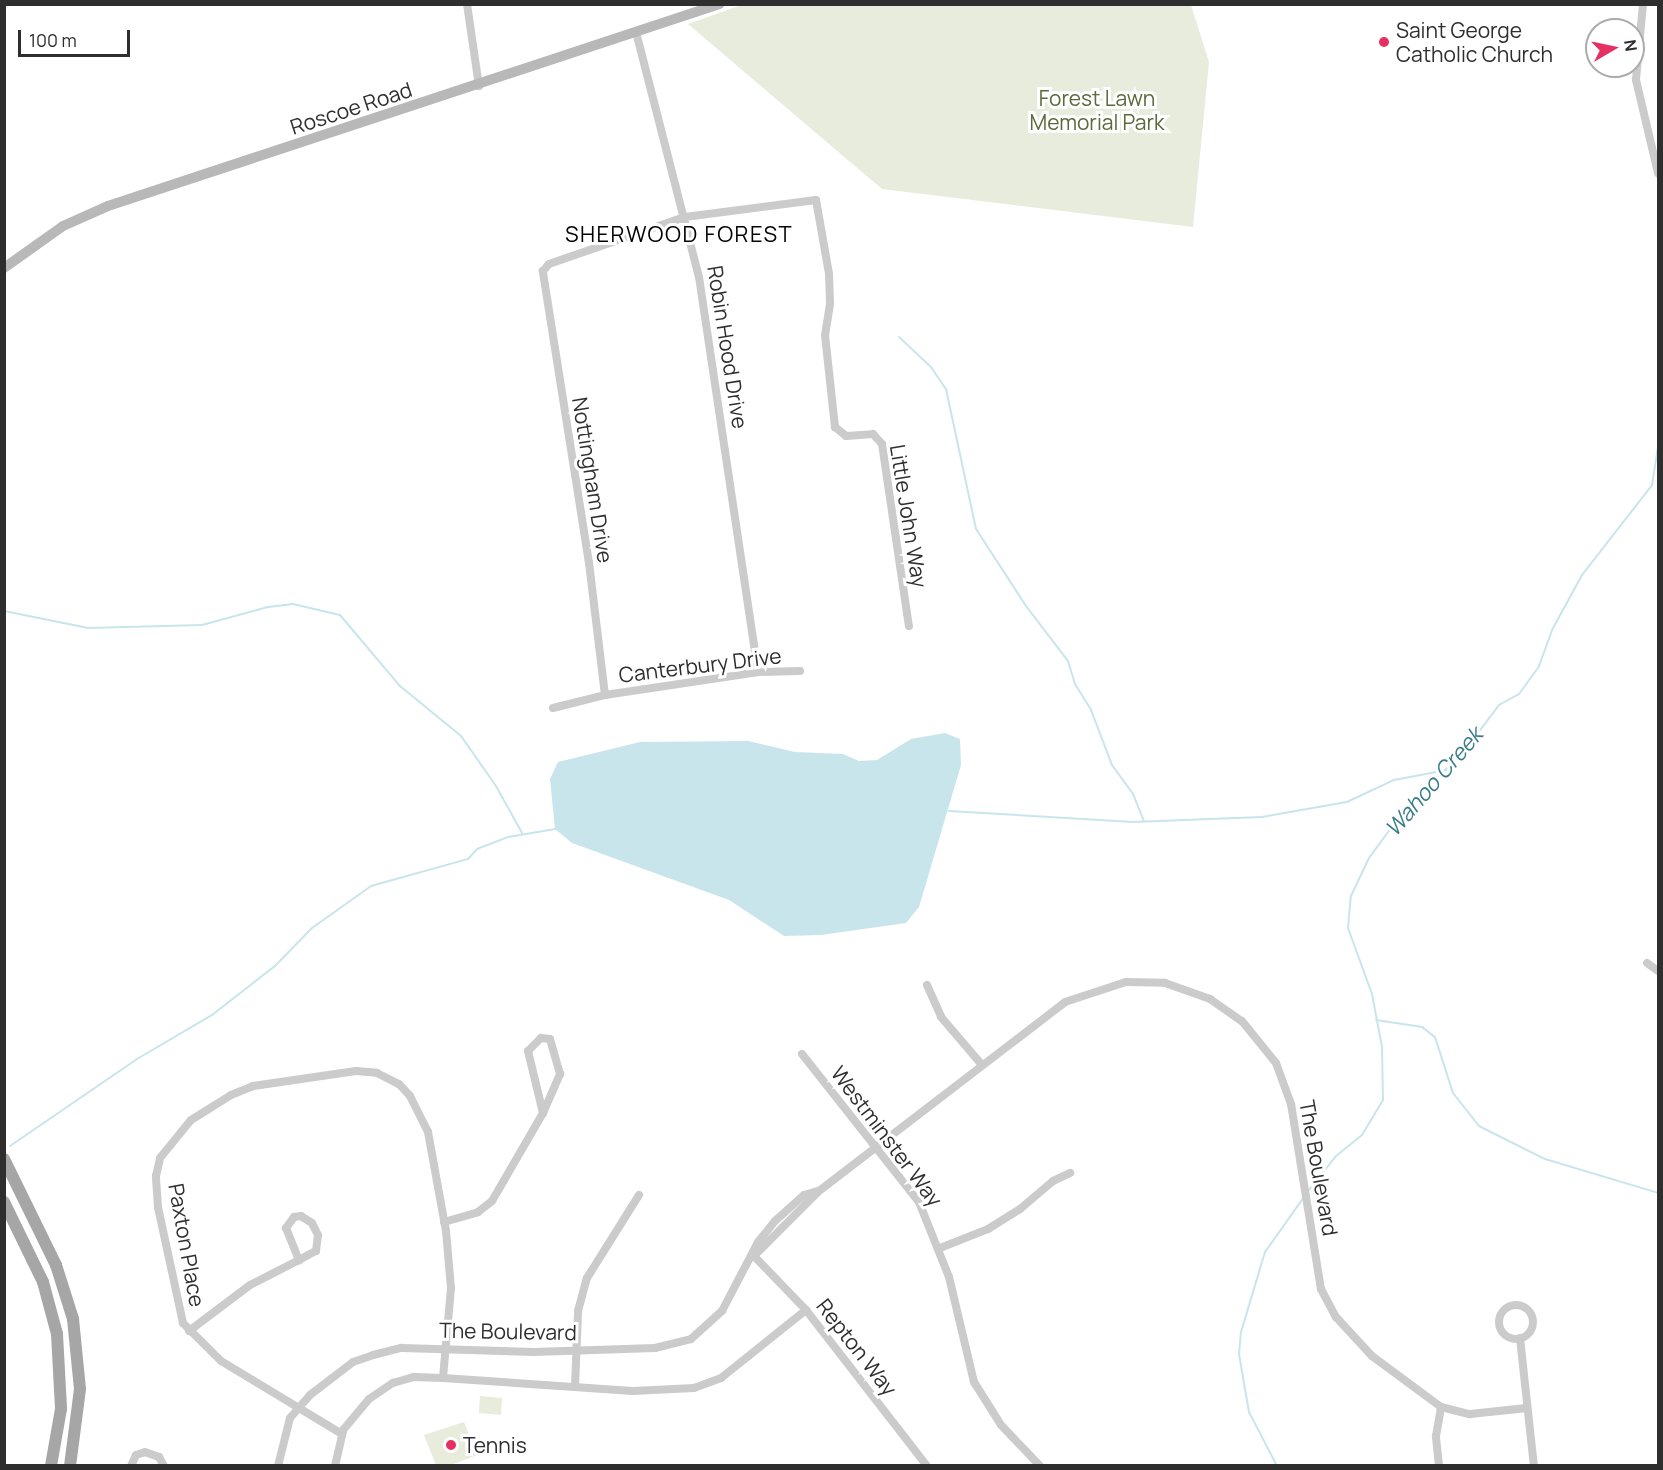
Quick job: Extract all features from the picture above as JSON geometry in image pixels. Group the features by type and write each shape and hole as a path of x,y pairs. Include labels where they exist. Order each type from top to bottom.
{"main road":[{"name":"Roscoe Road","path":"4,268 63,226 108,206 479,86 636,32 691,9 720,4"},
{"path":"4,1159 56,1265 73,1319 80,1389 70,1466"},
{"path":"4,1202 39,1274 57,1334 61,1409 51,1466"}],"street":[{"path":"467,4 479,86"},
{"path":"1643,4 1636,80 1659,173"},
{"name":"Robin Hood Drive","path":"636,32 685,217 720,406 758,672"},
{"name":"Little John Way","path":"685,217 816,200 829,274 830,304 825,335 835,427 846,436 875,435 882,444 909,626"},
{"name":"Nottingham Drive","path":"605,695 589,563 543,290 543,271 549,264 685,217"},
{"name":"Canterbury Drive","path":"553,708 605,695 758,672 800,671"},
{"path":"1647,963 1659,970"},
{"name":"The Boulevard","path":"278,1466 290,1418 299,1407 353,1362 402,1348 577,1350 668,1347 691,1339 722,1311 754,1256 819,1191 1065,1002 1126,982 1165,983 1210,999 1242,1021 1276,1064 1292,1104 1321,1289 1336,1317 1372,1356 1441,1407 1470,1414 1527,1408"},
{"path":"927,985 940,1017 982,1065"},
{"path":"444,1222 478,1212 492,1201 543,1113 560,1074 550,1039 541,1038 528,1050 543,1113"},
{"name":"Westminster Way","path":"802,1054 919,1202 940,1248 974,1382 1001,1425 1040,1466"},
{"name":"Paxton Place","path":"342,1434 221,1360 183,1323 166,1248 156,1176 160,1158 190,1120 231,1095 253,1086 356,1071 376,1073 399,1084 420,1112 428,1132 444,1222 452,1288 448,1348 443,1378"},
{"path":"940,1248 988,1230 1020,1209 1053,1181 1070,1173"},
{"path":"575,1387 578,1311 587,1278 639,1195"},
{"path":"189,1331 250,1285 299,1260 316,1251 320,1242 312,1222 301,1216 294,1217 286,1228 299,1260"},
{"name":"Repton Way","path":"754,1256 806,1310 927,1466"},
{"path":"1515,1305 1524,1307 1533,1320 1529,1333 1520,1338 1507,1336 1499,1324 1502,1312 1515,1305"},
{"path":"335,1466 342,1434 369,1398 393,1383 414,1377 671,1392 694,1388 721,1378 806,1310"},
{"path":"1520,1338 1534,1466"},
{"path":"1439,1466 1436,1436 1441,1407"},
{"path":"131,1466 136,1455 145,1452 159,1457 164,1466"}],"green space":[{"name":"Forest Lawn Memorial Park","path":"744,4 1191,5 1209,62 1193,227 882,189 688,24"},
{"path":"480,1396 502,1398 501,1415 479,1413"},
{"name":"Tennis","path":"464,1422 477,1455 451,1465 436,1465 424,1435"}],"water":[{"path":"945,733 960,739 961,765 919,907 906,923 821,935 784,936 729,900 572,843 555,829 550,779 558,762 640,742 748,741 795,752 843,754 859,761 877,760 911,739"}],"waterway":[{"path":"899,337 931,367 946,389 976,529 1026,606 1068,661 1075,684 1091,710 1112,765 1133,794 1144,821"},
{"name":"Wahoo Creek","path":"1309,1190 1336,1156 1362,1135 1383,1100 1382,1047 1372,994 1348,928 1351,896 1369,858 1407,806 1462,754 1499,705 1519,694 1539,666 1552,630 1582,575 1652,485 1658,448"},
{"path":"4,611 88,628 202,625 268,607 293,604 340,615 400,686 461,736 496,786 522,833"},
{"path":"949,811 1133,822 1262,817 1347,802 1394,780 1447,770"},
{"path":"10,1146 137,1059 212,1015 275,966 312,928 371,886 468,859 477,849 508,837 555,829"},
{"path":"1376,1020 1422,1027 1435,1037 1453,1093 1479,1126 1545,1159 1658,1193"},
{"name":"Wahoo Creek","path":"1277,1466 1249,1412 1239,1354 1241,1332 1265,1252 1304,1197"}],"place":[{"name":"Saint George Catholic Church","path":"1384,42"},
{"name":"Tennis","path":"451,1445"}],"district":[{"name":"SHERWOOD FOREST","path":"679,235"}]}
